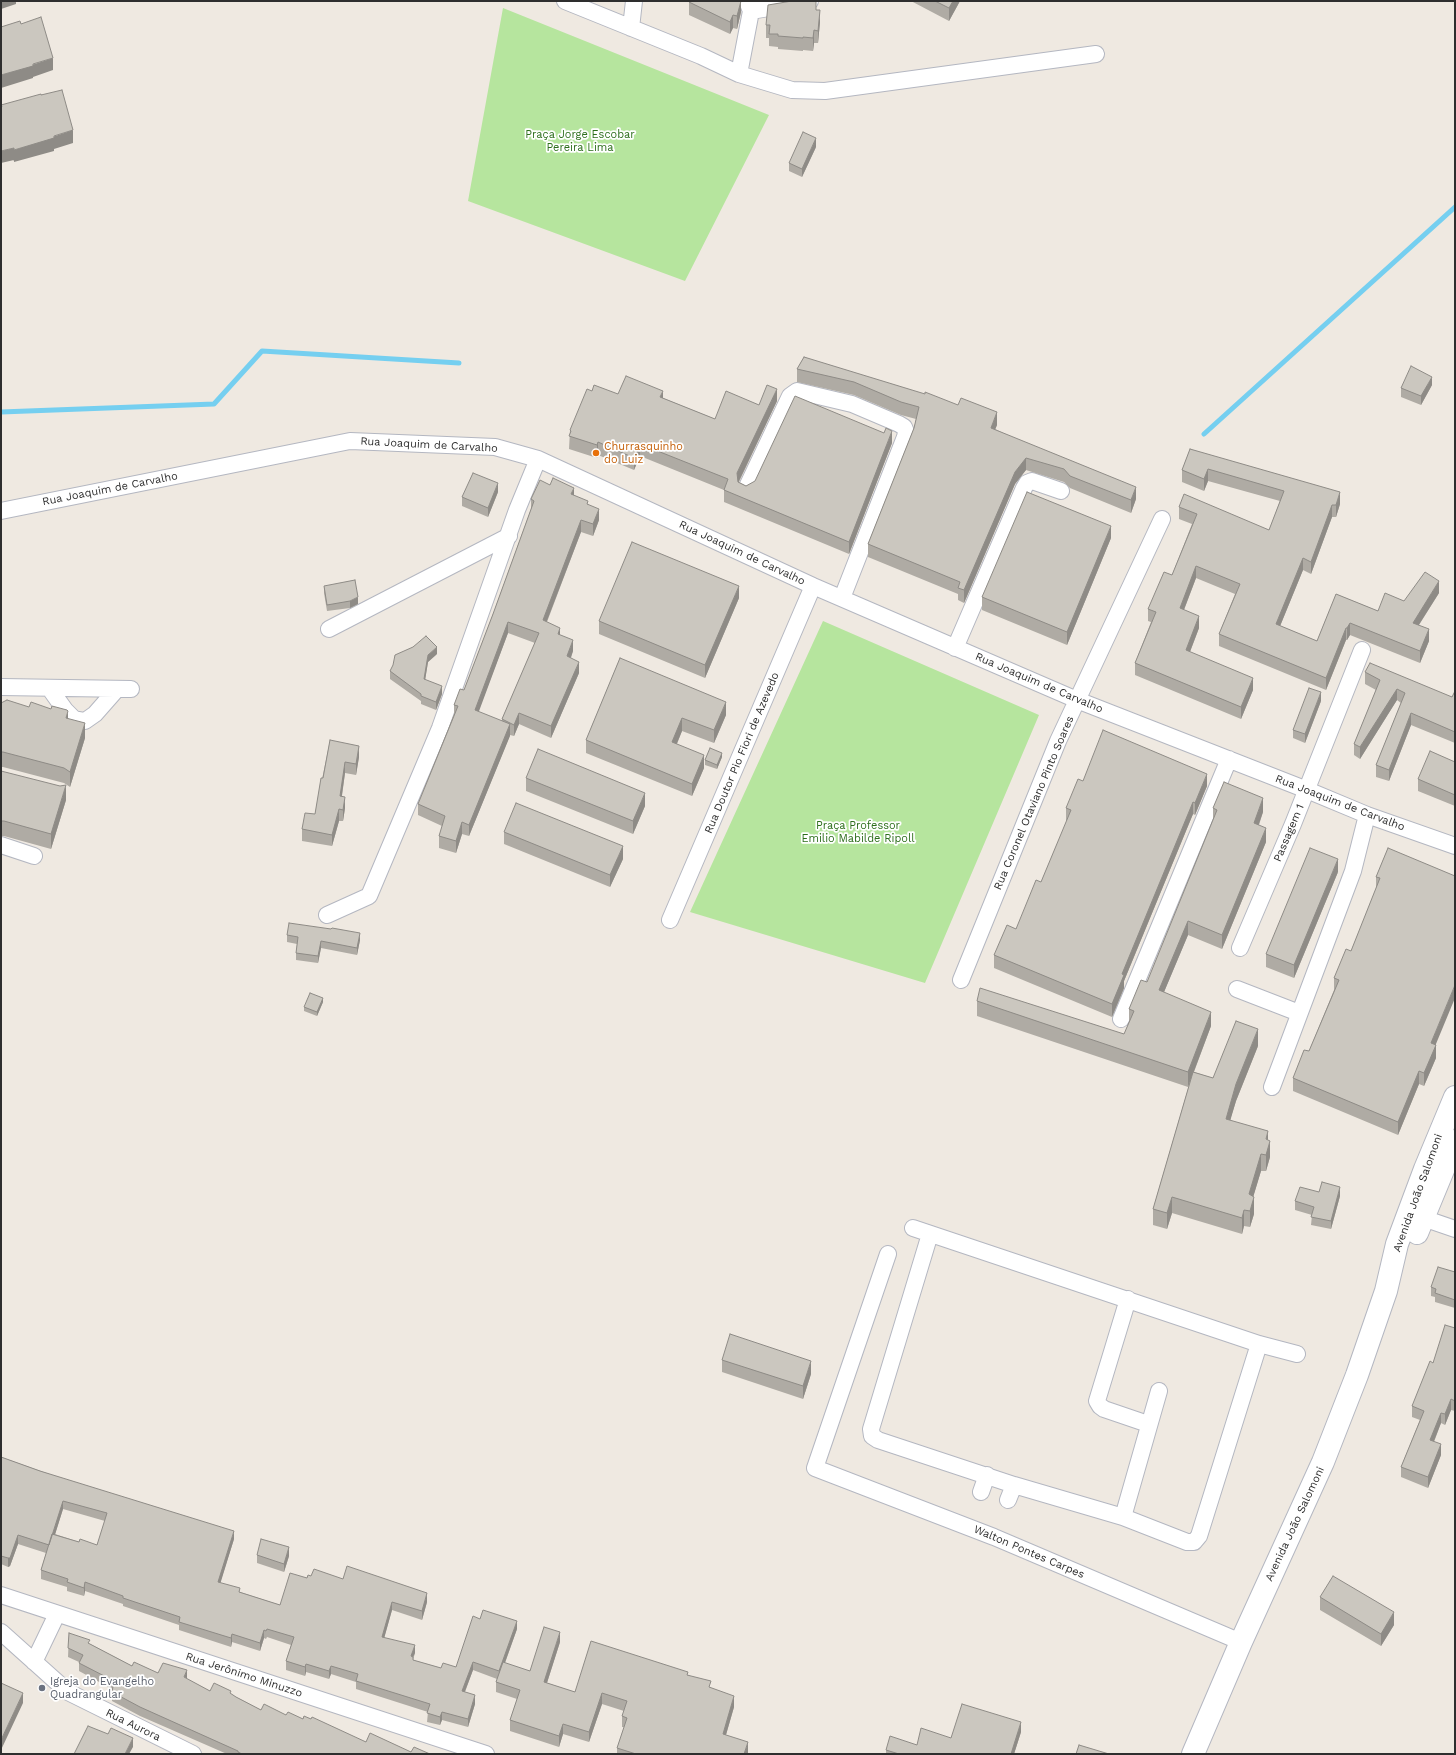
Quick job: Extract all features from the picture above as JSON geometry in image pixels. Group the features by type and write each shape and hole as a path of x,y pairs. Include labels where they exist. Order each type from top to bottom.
{"main road":[{"name":"Avenida João Salomoni","path":"1193,1754 1241,1642 1323,1462 1357,1375 1386,1291 1397,1244 1425,1169 1455,1097"},
{"name":"Avenida João Salomoni","path":"1386,1291 1411,1247 1455,1141"}],"street":[{"path":"565,1 739,74 792,90 826,91 1096,54"},
{"path":"631,28 634,1"},
{"path":"739,74 749,6 810,1"},
{"path":"746,489 790,396 797,391 852,404 904,427 906,432 905,437 842,598"},
{"name":"Rua Joaquim de Carvalho","path":"1,511 350,441 495,447 538,459 813,586 1077,700 1367,815 1455,846"},
{"path":"327,915 369,896 440,728 517,510 538,459"},
{"path":"955,648 1027,483 1032,481 1061,492"},
{"name":"Rua Coronel Otaviano Pinto Soares","path":"961,980 1058,741 1162,519"},
{"path":"329,629 509,536"},
{"name":"Rua Doutor Pio Fiori de Azevedo","path":"670,920 813,586"},
{"name":"Passagem 1","path":"1240,948 1307,790 1362,650"},
{"path":"1,687 50,689 124,689 85,721 74,719 50,689"},
{"path":"1121,1019 1228,759"},
{"path":"1272,1087 1353,871 1367,815"},
{"path":"1,845 34,856"},
{"path":"1237,989 1299,1013"},
{"path":"1423,1218 1455,1229"},
{"path":"913,1228 1259,1344 1297,1354"},
{"path":"930,1234 871,1432 872,1436 878,1440 1014,1485 1123,1518 1186,1542 1194,1542 1199,1536 1259,1344"},
{"name":"Walton Pontes Carpes","path":"888,1254 815,1468 994,1537 1241,1642"},
{"path":"1128,1299 1097,1401 1104,1409 1148,1424"},
{"path":"1123,1518 1148,1424 1159,1391"},
{"path":"981,1492 987,1475"},
{"path":"1008,1500 1014,1485"},
{"name":"Rua Jerônimo Minuzzo","path":"1,1595 486,1754"},
{"path":"34,1662 57,1614"},
{"name":"Rua Aurora","path":"1,1632 68,1692 194,1754"}],"green space":[{"name":"Praça Jorge Escobar Pereira Lima","path":"503,8 769,115 685,281 468,201"},
{"name":"Praça Professor Emilio Mabilde Ripoll","path":"823,621 1039,715 925,983 690,912"}],"building":[{"path":"741,1 737,16 733,15 730,22 689,2"},
{"path":"792,1 816,1 816,10 820,10 818,31 814,30 813,38 769,34 770,25 766,25 768,5"},
{"path":"935,1 953,1 949,8"},
{"path":"41,17 53,58 33,64 33,66 1,75 1,27 20,21 21,24"},
{"path":"62,90 73,130 54,136 54,138 14,150 14,148 1,151 1,105"},
{"path":"803,132 816,138 802,169 789,163"},
{"path":"804,357 925,394 925,392 958,405 961,398 997,412 991,428 1136,487 1131,500 1070,476 1064,469 1026,458 1015,472 964,590 958,588 960,582 868,544 914,428 919,407 901,402 854,382 797,369"},
{"path":"1411,366 1432,377 1421,396 1401,388"},
{"path":"626,376 663,391 660,397 715,419 726,391 759,405 767,385 777,389 737,473 738,482 746,486 755,481 795,396 884,433 886,428 892,431 849,542 724,490 728,479 640,444 634,458 598,442 597,445 569,436 570,430 587,389 592,391 594,385 618,394"},
{"path":"1190,449 1340,492 1336,505 1332,505 1311,562 1303,558 1276,624 1317,641 1336,594 1378,611 1385,593 1404,601 1425,572 1439,581 1413,623 1429,629 1420,651 1350,623 1346,628 1326,678 1219,634 1240,584 1196,566 1180,608 1199,616 1186,650 1253,678 1241,707 1135,663 1156,612 1148,609 1164,572 1172,575 1197,514 1179,507 1184,494 1269,530 1284,491 1208,469 1204,479 1182,470"},
{"path":"473,473 498,483 488,508 462,497"},
{"path":"553,478 574,488 571,494 588,501 587,504 599,509 593,524 581,520 543,620 560,628 558,634 573,640 567,656 579,662 551,726 519,713 514,725 502,719 539,633 508,622 475,710 510,724 469,825 462,822 456,841 439,836 445,816 418,804 458,706 454,705 460,689 464,690 493,614 534,501 531,499 540,480 550,485"},
{"path":"1027,492 1111,526 1067,632 982,597"},
{"path":"632,542 739,586 705,665 599,621"},
{"path":"355,580 358,597 350,601 327,605 324,586"},
{"path":"426,636 437,647 428,655 424,679 442,686 436,702 421,696 421,694 390,671 395,655 413,647"},
{"path":"620,658 726,702 714,730 682,718 672,742 704,755 692,784 586,740"},
{"path":"1370,663 1452,697 1455,691 1455,732 1411,713 1389,770 1376,765 1405,693 1397,689 1360,747 1354,744 1380,680 1365,672"},
{"path":"1309,688 1321,692 1305,734 1293,730"},
{"path":"7,700 29,707 31,702 51,709 52,706 67,710 66,718 85,723 70,772 64,768 1,752 1,703"},
{"path":"1103,730 1207,774 1195,803 1193,802 1122,974 1124,975 1112,1004 994,955 1007,925 1016,929 1036,880 1041,882 1071,810 1066,808 1078,779 1083,781"},
{"path":"330,740 359,746 356,764 345,762 340,796 345,797 343,810 339,809 332,835 302,829 305,813 315,814 321,778 323,778"},
{"path":"710,748 722,753 717,765 705,760"},
{"path":"538,749 645,793 633,821 526,778"},
{"path":"1430,751 1455,762 1455,795 1418,779"},
{"path":"1,771 60,786 66,785 51,834 1,821"},
{"path":"1224,782 1263,798 1254,823 1266,828 1222,935 1188,921 1159,990 1211,1012 1188,1072 977,1001 980,988 1124,1034 1134,1011 1129,1009 1141,980 1147,982 1217,810 1213,808"},
{"path":"516,803 623,846 610,875 504,832"},
{"path":"1310,848 1338,859 1294,965 1266,954"},
{"path":"1388,848 1455,876 1455,985 1431,1043 1436,1045 1424,1073 1419,1071 1398,1122 1293,1078 1304,1050 1309,1051 1339,980 1334,978 1346,949 1351,951 1380,878 1376,877"},
{"path":"289,923 360,933 357,948 321,941 318,956 296,953 298,937 287,935"},
{"path":"310,993 323,998 317,1012 304,1007"},
{"path":"1236,1021 1258,1029 1236,1084 1226,1119 1268,1131 1266,1139 1270,1141 1266,1155 1261,1154 1249,1194 1254,1197 1250,1211 1244,1210 1242,1218 1172,1197 1167,1213 1153,1209 1193,1072 1213,1078"},
{"path":"1322,1182 1340,1187 1331,1221 1311,1217 1314,1207 1295,1201 1300,1187 1319,1192"},
{"path":"1438,1267 1455,1272 1455,1300 1435,1293 1436,1289 1431,1287"},
{"path":"1445,1325 1455,1328 1455,1401 1451,1399 1445,1414 1441,1413 1430,1440 1441,1444 1428,1477 1401,1467 1424,1411 1412,1406 1430,1361 1433,1363"},
{"path":"730,1334 811,1361 803,1386 722,1360"},
{"path":"1,1457 40,1471 234,1531 218,1582 240,1588 239,1592 280,1605 290,1573 307,1578 308,1575 311,1576 314,1569 343,1579 347,1566 427,1593 422,1611 392,1602 382,1637 415,1645 411,1656 413,1657 413,1660 441,1668 443,1663 456,1667 473,1616 480,1619 483,1610 517,1621 499,1671 473,1662 462,1691 475,1695 468,1719 442,1712 440,1717 427,1713 430,1704 356,1681 358,1674 331,1666 329,1671 306,1664 305,1667 286,1661 294,1637 267,1629 266,1631 264,1630 260,1643 232,1634 231,1638 179,1622 180,1617 123,1598 123,1596 85,1582 84,1588 67,1582 68,1579 41,1570 49,1545 18,1535 10,1558 1,1556","holes":["63,1501 107,1513 97,1545 80,1539 79,1542 52,1534"]},
{"path":"261,1539 289,1547 284,1564 257,1555"},
{"path":"1333,1576 1394,1612 1381,1634 1320,1597"},
{"path":"544,1627 560,1632 544,1682 575,1692 591,1641 688,1672 687,1675 711,1681 709,1687 734,1696 723,1734 748,1742 744,1754 636,1754 617,1748 627,1718 622,1716 627,1701 602,1693 589,1732 563,1724 559,1736 510,1720 520,1690 496,1682 503,1662 530,1671"},
{"path":"69,1633 90,1640 88,1643 132,1666 134,1662 158,1673 163,1663 187,1670 184,1677 210,1691 214,1683 231,1691 230,1693 236,1697 261,1710 264,1704 286,1715 288,1712 303,1719 304,1716 311,1719 312,1717 366,1742 370,1733 411,1752 414,1747 430,1754 242,1754 140,1707 112,1692 114,1681 79,1663 83,1655 68,1648"},
{"path":"1,1683 23,1693 1,1740"},
{"path":"962,1704 1021,1722 1011,1754 899,1754 886,1750 890,1736 917,1745 921,1728 951,1738"},
{"path":"88,1726 108,1734 111,1728 133,1738 125,1754 74,1754"},
{"path":"1079,1745 1109,1754 1076,1754"}],"waterway":[{"path":"1204,434 1455,207"},
{"path":"1,412 214,404 262,351 459,363"}],"place":[{"name":"Churrasquinho do Luiz","path":"596,453"},
{"name":"Igreja do Evangelho Quadrangular","path":"42,1688"}]}
